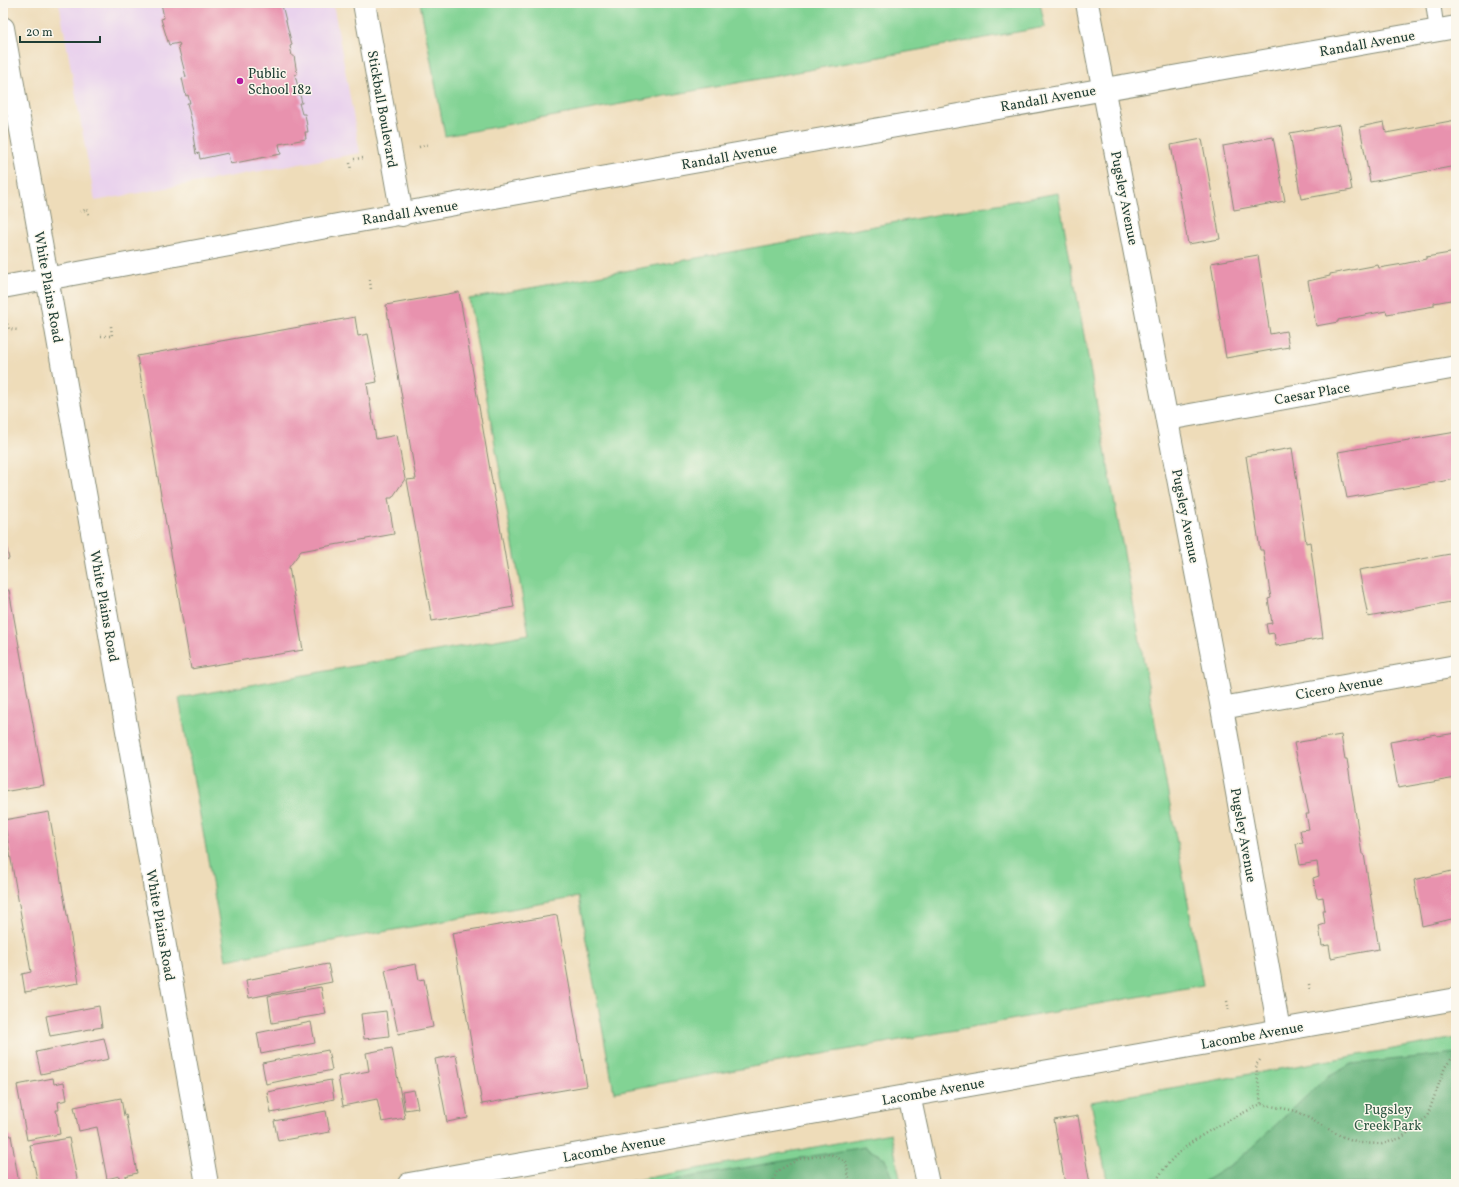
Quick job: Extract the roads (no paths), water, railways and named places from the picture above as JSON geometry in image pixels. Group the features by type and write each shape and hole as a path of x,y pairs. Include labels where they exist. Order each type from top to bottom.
{"street":[{"name":"Stickball Boulevard","path":"364,3 402,215"},
{"name":"Pugsley Avenue","path":"1088,3 1222,708 1278,1030"},
{"name":"White Plains Road","path":"3,28 49,279 207,1184"},
{"name":"Randall Avenue","path":"3,287 359,221 402,215 1104,88 1446,29"},
{"name":"Caesar Place","path":"1168,419 1456,367"},
{"name":"Cicero Avenue","path":"1222,708 1456,666"},
{"name":"Lacombe Avenue","path":"409,1184 480,1178 909,1095 1456,999"},
{"path":"909,1095 928,1184"}],"lane":[{"path":"1433,3 1446,29"}],"place":[{"name":"Public School 182","path":"240,81"}],"park label":[{"name":"Pugsley Creek Park","path":"1388,1118"}]}
